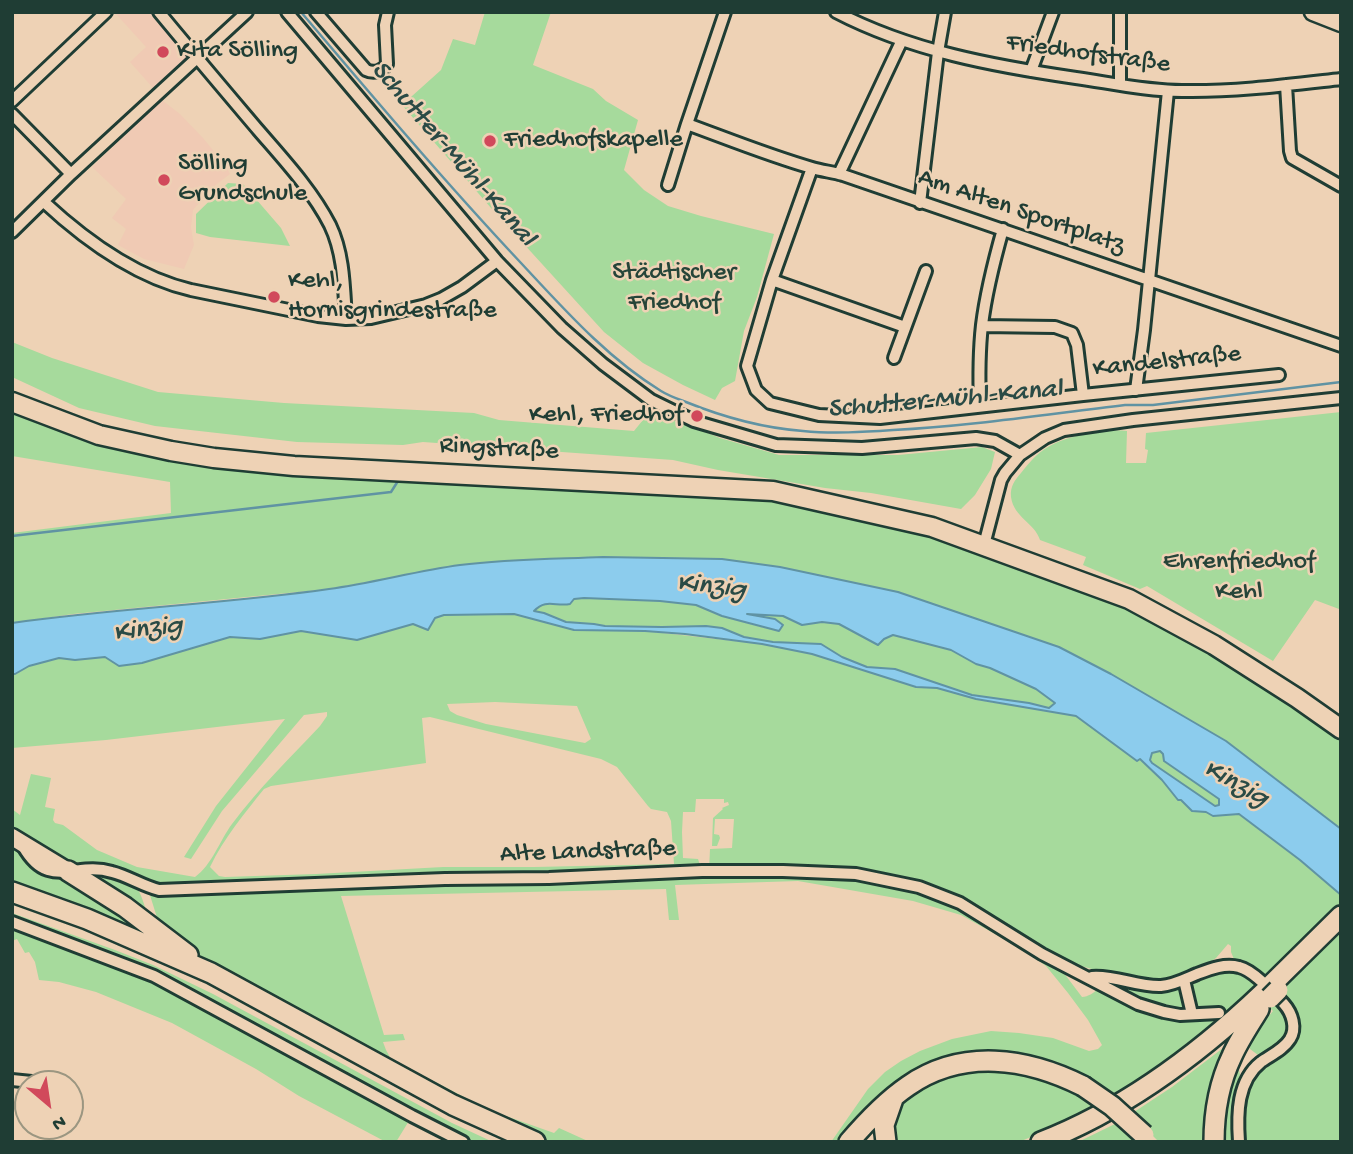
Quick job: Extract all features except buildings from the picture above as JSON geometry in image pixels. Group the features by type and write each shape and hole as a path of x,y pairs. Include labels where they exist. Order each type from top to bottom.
{"highway":[{"path":"98,869 93,879 104,892"},
{"path":"68,871 104,892 211,973"},
{"path":"12,892 87,919 211,973 453,1105 535,1142"},
{"path":"12,904 170,967 411,1095 510,1142"},
{"path":"1068,1142 1130,1110 1170,1084 1222,1043 1341,916"},
{"path":"1291,971 1341,927"},
{"path":"1214,1142 1216,1107 1223,1079 1232,1055 1269,995"},
{"path":"1041,1142 1104,1112 1164,1076 1269,995"},
{"path":"849,1142 872,1116 895,1096 925,1076 955,1066 985,1061 1009,1061 1059,1074 1083,1086 1112,1106 1147,1139"},
{"path":"886,1142 884,1125 895,1096"}],"main road":[{"name":"Ringstraße","path":"12,402 99,435 214,458 294,466 773,491 932,527 1129,599 1214,645 1341,729"}],"street":[{"path":"12,101 106,12"},
{"path":"159,12 290,168 330,226 342,268 346,319"},
{"path":"12,232 247,12"},
{"path":"287,12 497,261 562,328 603,364 651,400 694,421 776,445 862,448 976,438 995,441 1020,455"},
{"path":"316,12 366,70 373,72 384,69 387,64 385,25 388,12"},
{"path":"668,185 725,12"},
{"name":"Friedhofstraße","path":"836,12 938,52 1031,71 1120,85 1168,91 1227,91 1341,79"},
{"path":"920,203 945,12"},
{"path":"1031,71 1053,12"},
{"path":"1120,12 1120,85"},
{"path":"1313,12 1341,23"},
{"path":"839,174 902,40"},
{"path":"1286,85 1292,158 1341,186"},
{"path":"1136,390 1168,91"},
{"path":"12,114 71,174"},
{"name":"Am Alten Sportplatz","path":"687,124 1003,229 1341,346"},
{"name":"Kandelstraße","path":"813,168 772,280 747,366 756,390 770,403 819,415 880,418 1083,394 1279,375"},
{"path":"44,202 68,224 114,257 152,278 173,286 318,316 371,318 426,305 463,287 497,261"},
{"path":"980,406 982,326 1003,229"},
{"path":"894,358 926,271"},
{"path":"772,280 905,327"},
{"path":"982,326 1055,327 1072,333 1077,345 1083,394"},
{"path":"984,545 1005,473 1020,455 1045,438 1064,430 1341,398"},
{"path":"16,839 68,871"},
{"name":"Alte Landstraße","path":"68,871 98,869 147,887 177,891 709,871 856,874 919,887 960,903 1042,953 1138,1004 1164,1013 1219,1013"},
{"path":"12,922 153,976 463,1142"},
{"path":"1089,978 1161,986 1219,966 1239,967 1256,978 1288,1009 1293,1025 1290,1039 1252,1070 1240,1100 1239,1142"},
{"path":"1184,980 1192,1014"},
{"path":"1232,1055 1252,1070"}],"shaded area":[{"name":"Kita Sölling","path":"117,12 149,12 188,57 153,88 130,62 146,47"},
{"name":"Sölling Grundschule","path":"162,100 203,138 230,174 213,187 193,210 191,227 194,245 184,269 144,259 118,245 126,229 112,218 126,199 92,167"}],"green space":[{"name":"Städtischer Friedhof","path":"485,12 551,12 533,65 593,89 606,101 638,120 624,170 644,190 668,206 774,234 757,297 744,331 735,381 722,388 715,400 643,363 604,332 402,105 441,70 453,39 475,45"},
{"path":"228,183 243,184 281,228 290,246 196,233 196,214"},
{"path":"12,342 52,358 158,392 284,403 474,413 499,420 634,431 651,410 720,438 779,455 898,455 982,447 995,452 991,469 975,495 961,509 718,470 673,460 423,442 403,445 297,442 155,426 79,408 12,377"},
{"path":"12,406 118,444 704,493 808,506 921,532 1063,579 1164,623 1341,736 1341,829 1226,741 1059,647 898,592 780,567 722,559 536,559 461,565 329,589 73,614 12,623 12,533 171,513 170,482 12,456"},
{"name":"Ehrenfriedhof Kehl","path":"1341,412 1341,614 1339,609 1315,600 1273,661 1147,586 1140,589 1083,565 1086,557 1040,540 1034,529 1016,510 1011,497 1012,486 1017,478 1040,452 1076,436 1127,431 1126,463 1146,463 1146,433"},
{"path":"574,599 696,605 722,616 765,628 738,613 783,616 802,625 822,622 839,624 878,644 893,635 951,650 976,664 1037,689 1055,703 1049,708 972,695 895,669 867,667 842,657 821,644 773,642 706,626 605,626 566,622 544,613 533,612 543,605 565,605"},
{"path":"514,614 574,630 645,631 762,644 812,654 916,687 937,688 979,700 1076,716 1137,761 1140,759 1178,800 1192,811 1206,812 1213,816 1239,814 1341,895 1341,1142 1243,1142 1245,1093 1262,1058 1250,1049 1249,1045 1273,1011 1252,992 1233,1014 1115,1100 1088,1081 957,1060 842,1142 831,1142 868,1089 885,1072 920,1051 952,1039 991,1031 1053,1038 1089,1051 1102,1045 1088,1020 1046,966 1022,949 961,915 913,901 798,881 675,885 679,920 669,920 666,889 341,896 384,1035 403,1034 405,1040 383,1042 391,1059 489,1110 554,1133 559,1128 590,1142 544,1142 523,1134 217,968 159,924 149,892 100,864 68,862 12,828 12,809 20,815 31,774 51,778 45,807 55,809 55,823 63,825 97,850 137,867 195,877 206,866 242,811 320,726 327,712 304,715 222,811 191,859 184,857 216,806 285,719 12,748 12,674 59,658 75,660 105,657 119,666 142,663 230,637 260,639 301,631 357,640 413,624 428,630 435,618 444,615","holes":["495,702 577,706 591,739 585,743 486,724 457,715 450,711 447,704","430,717 601,759 617,767 651,809 667,812 671,821 674,864 443,867 225,877 219,876 210,867 228,836 264,789 426,763 422,718","696,799 724,799 724,803 728,802 729,805 713,818 712,846 717,846 720,838 714,834 715,819 734,819 732,848 710,849 709,871 702,871 698,859 683,858 683,812 695,812","1228,944 1231,946 1236,964 1213,973 1206,965","1054,960 1109,974 1091,994 1082,997"]},
{"path":"1160,750 1164,761 1220,799 1219,805 1215,806 1152,763 1152,753"},
{"path":"12,842 75,877 164,943 12,882"},
{"path":"99,877 120,879 134,885 141,895 149,920 99,880"},
{"path":"12,913 153,965 493,1142 465,1142 412,1116 396,1142 386,1142 172,1023 96,992 59,982 39,980 35,962 29,952 25,953 17,939 12,941"},
{"path":"1227,1045 1209,1142 1159,1142 1131,1114"},
{"path":"1236,1067 1240,1075 1233,1127 1234,1142 1218,1142 1220,1114"},
{"path":"983,1069 1003,1069 1068,1084 1102,1107 1019,1142 892,1142 891,1131 897,1113 907,1097 938,1080"},
{"path":"1119,1122 1140,1142 1078,1142"}],"water":[{"name":"Kinzig","path":"603,557 722,559 780,567 898,592 1059,647 1226,741 1341,829 1341,895 1239,814 1213,816 1206,812 1192,811 1178,800 1140,759 1137,761 1076,716 976,699 937,688 916,687 812,654 762,644 645,631 574,630 514,614 444,615 435,618 428,630 413,624 357,640 301,631 260,639 230,637 142,663 119,666 105,657 75,660 59,658 12,674 12,623 290,594 460,565","holes":["574,599 696,605 722,616 779,631 783,625 775,619 747,614 783,616 802,625 822,622 839,624 878,645 893,635 951,650 976,664 1036,689 1055,703 1049,708 972,695 895,669 867,667 842,657 821,644 773,642 706,626 605,626 566,622 534,611 543,605 565,605","1160,751 1164,761 1219,799 1219,805 1215,806 1152,763 1152,753"]}],"waterway":[{"name":"Schutter-Mühl-Kanal","path":"301,12 465,202 587,332 641,378 667,394 700,407 743,421 788,430 837,433 951,426 1341,382"},
{"path":"12,536 391,492 398,481"}],"place":[{"name":"Kita Sölling","path":"163,52"},
{"name":"Friedhofskapelle","path":"490,141"},
{"name":"Sölling Grundschule","path":"164,180"},
{"name":"Kehl, Hornisgrindestraße","path":"274,297"},
{"name":"Kehl, Friedhof","path":"697,416"}]}
